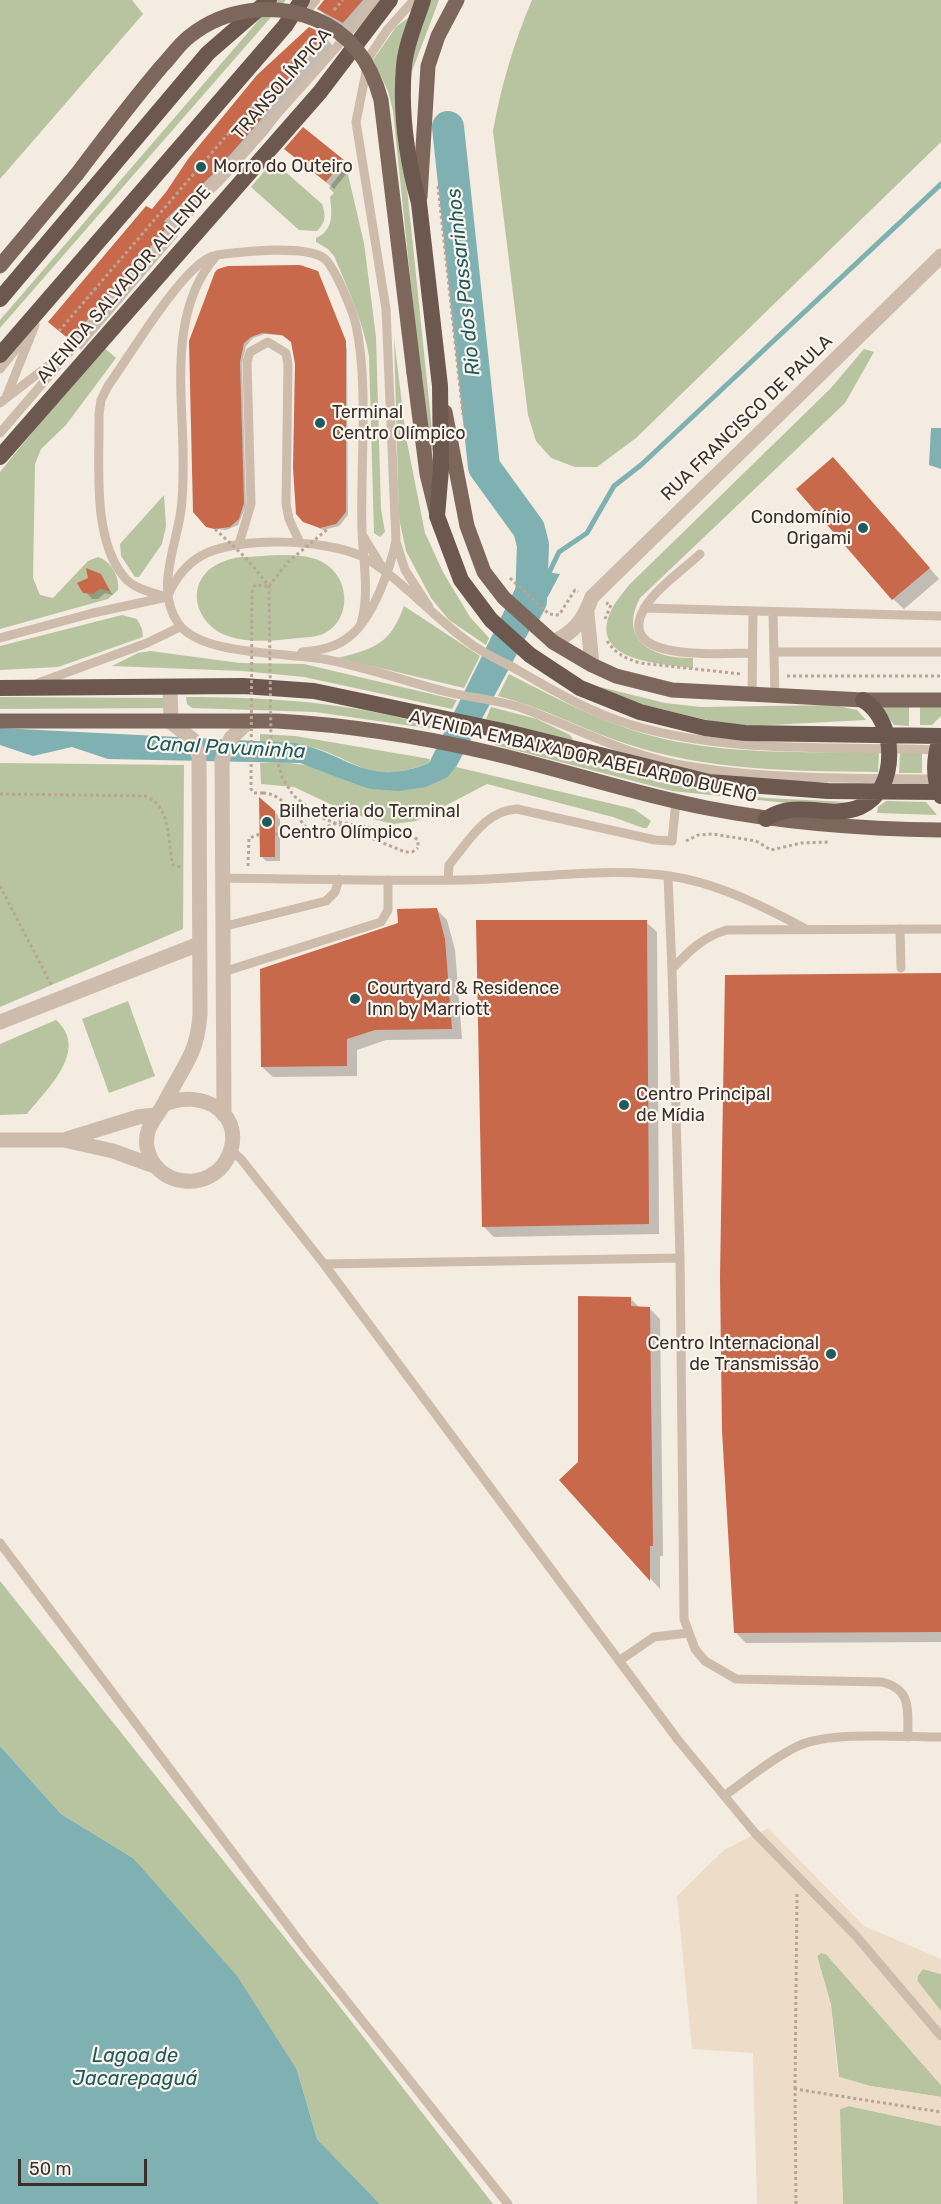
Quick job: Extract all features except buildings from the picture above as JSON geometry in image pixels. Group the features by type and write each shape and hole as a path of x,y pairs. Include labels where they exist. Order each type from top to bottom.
{"highway":[{"path":"0,299 208,53 269,0"},
{"path":"0,355 285,26 302,0"},
{"name":"AVENIDA SALVADOR ALLENDE","path":"0,457 320,92 390,0"},
{"path":"423,0 407,50 403,102 411,176 419,203 440,386 441,469 437,516 461,580 491,620 530,655 580,688 640,712 705,728 745,733 939,745 939,788"},
{"name":"AVENIDA EMBAIXADOR ABELARDO BUENO","path":"0,688 243,686 314,691 439,716 709,782 877,792 939,788"},
{"path":"766,819 784,809 845,811 858,808 877,792 886,778 887,741 879,717 872,706 863,700"}],"main road":[{"path":"241,23 258,0"},
{"path":"419,203 428,66 438,36 457,0"},
{"path":"0,266 141,91 189,36 236,12 269,8 301,13 321,21 366,58 376,79 381,100 427,474 437,516"},
{"path":"440,386 474,547 484,572 504,598 547,637 592,665 616,676 672,690 863,700 941,700"},
{"name":"AVENIDA EMBAIXADOR ABELARDO BUENO","path":"0,721 249,721 318,724 430,739 489,752 676,801 766,819 859,827 941,830"}],"street":[{"name":"RUA FRANCISCO DE PAULA","path":"547,637 569,635 586,613 592,597 941,256"},
{"path":"586,613 592,665"},
{"path":"157,1167 149,1153 147,1139 159,1110 196,1042 200,1014 199,757 190,737 171,722 170,687"},
{"path":"224,1115 223,754 231,738 249,721"},
{"path":"0,1022 199,944"},
{"path":"0,1140 64,1140 113,1151 157,1167 180,1181 199,1181 217,1172 231,1150 231,1129 224,1115 209,1102 194,1097 175,1100 159,1110 64,1140"}],"lane":[{"name":"TRANSOLÍMPICA","path":"0,369 35,325 316,0"},
{"name":"TRANSOLÍMPICA","path":"0,434 335,49 374,0"},
{"path":"414,0 387,30 369,57 356,122 386,309 396,541 405,570 435,616"},
{"path":"167,597 130,583 110,553 102,522 99,414 101,400 108,386 196,266 217,255 299,252 316,254 326,260 335,277 355,322 360,353 362,534 367,597 361,624"},
{"path":"217,255 203,272 185,321 180,362 182,506 167,597 180,627 217,645 243,651 291,654 329,660 447,692 518,707 618,749 691,767 764,774 886,778 939,788"},
{"path":"7,395 35,325"},
{"path":"239,544 251,504 248,362 250,352 268,342 286,353 288,364 286,504 289,519 300,543"},
{"path":"0,403 7,395 75,346"},
{"path":"362,534 387,575"},
{"path":"291,654 324,650 351,636 361,624 387,575 396,541"},
{"path":"0,638 93,613 167,597 182,573 201,556 239,544 319,543 363,557 468,642 590,709 633,725 676,735 751,746 887,741"},
{"path":"700,554 644,608 640,627 643,636 651,644 668,652 752,653"},
{"path":"644,608 753,613 941,616"},
{"path":"752,695 753,613"},
{"path":"773,613 775,696"},
{"path":"21,689 147,643 180,627"},
{"path":"774,652 941,652"},
{"path":"448,880 449,865 486,820 509,809 655,840 672,841 676,801"},
{"path":"222,878 448,880 633,873 692,881 760,904 806,930"},
{"path":"668,877 680,1258 684,1619 688,1633 705,1661 736,1679 893,1684 902,1690 906,1697 909,1737"},
{"path":"222,927 326,901 335,892 339,879"},
{"path":"223,972 381,922 388,910 388,880"},
{"path":"672,969 688,952 714,933 751,929 941,929"},
{"path":"900,930 901,968"},
{"path":"231,1150 241,1159 324,1264 619,1660 724,1796 755,1833 856,1936 941,2036"},
{"path":"324,1264 680,1258"},
{"path":"0,1543 306,1950 508,2204"},
{"path":"619,1660 654,1637 688,1633"},
{"path":"724,1796 773,1762 797,1747 812,1741 941,1737"}],"path":[{"path":"59,331 157,214 319,28"},
{"path":"437,176 464,424"},
{"path":"269,586 288,562 329,528"},
{"path":"215,529 248,560 269,586 272,740 282,777 293,795 318,816 405,852 412,852 418,848 418,840 411,835 351,824 333,823 310,833 275,834"},
{"path":"510,578 549,614"},
{"path":"269,586 255,585 252,592 251,789 254,793 272,793 279,797 310,833"},
{"path":"914,676 914,687"},
{"path":"0,794 145,796 153,799 164,813 173,865 183,868"},
{"path":"248,866 249,838 260,834"},
{"path":"672,841 690,841 698,835 713,834 756,841 771,850 801,843 837,842"},
{"path":"0,886 59,999"},
{"path":"796,2204 797,1876"},
{"path":"795,2089 941,2112"}],"green space":[{"path":"0,0 132,0 143,14 0,179"},
{"path":"276,0 286,0 0,328 0,320"},
{"path":"431,0 439,0 412,71 410,67 420,22"},
{"path":"532,0 941,0 941,142 636,438 597,467 575,467 551,458 536,441 528,415 493,131 509,64"},
{"path":"408,18 399,111 434,449 431,452 428,450 393,111 388,91 373,60 396,27"},
{"path":"273,161 322,204 324,219 317,231 299,230 251,187"},
{"path":"346,166 364,243 376,337 381,509 385,532 380,537 374,533 369,356 363,330 334,256 328,249 316,242 316,238 322,235 329,226 330,197 334,193 329,188"},
{"path":"394,338 406,437 425,533 443,572 470,617 489,638 486,645 449,620 431,598 406,551 399,518"},
{"path":"102,346 116,358 66,425 41,449 35,464 33,578 40,595 53,598 88,561 98,557 114,570 118,580 118,590 108,599 0,629 0,472"},
{"path":"864,349 874,352 845,403 640,598 634,613 633,626 637,637 654,651 679,658 693,658 693,668 648,662 619,651 610,642 606,629 612,609 629,585 830,389"},
{"path":"164,495 166,526 162,544 139,577 135,577 121,556 120,544"},
{"path":"295,555 312,558 327,565 337,575 343,587 342,614 335,625 325,633 310,637 269,641 248,640 228,636 218,631 203,617 197,597 198,587 202,578 217,564 240,557"},
{"path":"404,606 480,656 464,688 338,658 372,647 387,637 399,619"},
{"path":"122,615 137,619 143,637 58,667 0,670 0,646"},
{"path":"150,651 240,663 304,664 457,700 452,709 304,677 242,671 112,666 138,653"},
{"path":"509,674 598,717 659,738 753,751 879,752 878,772 751,768 689,760 658,753 627,744 531,706 498,696"},
{"path":"592,685 665,703 701,707 834,705 857,710 866,720 752,726 716,722 631,702"},
{"path":"0,697 164,698 164,708 0,709"},
{"path":"186,697 269,699 324,704 424,723 440,730 315,712 192,708 187,704"},
{"path":"884,706 909,706 909,726 894,725 882,708"},
{"path":"920,706 941,707 941,716 932,725 920,725"},
{"path":"491,707 537,719 570,735 573,739 568,741 486,719"},
{"path":"260,734 295,736 430,759 429,763 409,770 379,772 306,745 260,742"},
{"path":"495,742 664,783 707,791 766,798 848,802 806,805 672,791 495,745"},
{"path":"900,753 922,753 922,773 899,773"},
{"path":"283,762 312,766 355,784 448,777 456,767 634,809 651,821 647,828 643,828 613,817 487,784 416,821 393,824 349,813 294,787 261,784 260,763"},
{"path":"0,763 184,765 183,929 0,1007"},
{"path":"886,801 926,802 937,815 877,813 878,807"},
{"path":"128,1001 155,1076 109,1093 82,1019"},
{"path":"56,1020 65,1032 69,1044 62,1069 27,1114 0,1115 0,1044"},
{"path":"0,1581 337,2003 493,2204 380,2204 317,2139 297,2070 133,1858 61,1814 0,1746"},
{"path":"821,1953 826,1954 941,2085 941,2097 870,2086 839,2077 831,2005 817,1956"},
{"path":"923,1969 941,1974 941,2011 917,1984 918,1973"},
{"path":"849,2106 941,2126 941,2204 843,2204 839,2115 840,2109"}],"shaded area":[{"path":"768,1828 864,1926 941,1959 941,1974 923,1969 916,1979 941,2011 941,2085 826,1954 821,1953 817,1956 831,2005 838,2077 870,2086 941,2097 941,2126 849,2106 840,2109 843,2204 757,2204 753,2053 692,2049 677,1896 724,1850"}],"water":[{"path":"931,428 941,428 941,469 929,465"},
{"name":"Canal Pavuninha","path":"525,569 560,574 456,767 448,777 426,787 399,791 371,789 300,763 108,759 72,747 33,756 0,745 0,728 296,743 374,771 408,770 429,763"},
{"name":"Lagoa de Jacarepaguá","path":"0,1746 61,1814 133,1858 237,1976 297,2070 317,2139 380,2204 0,2204"}],"waterway":[{"name":"Rio dos Passarinhos","path":"448,127 484,467 529,529 533,545 531,601 525,612"},
{"path":"547,577 559,552 587,533 614,486 641,465 941,184"}],"place":[{"name":"Morro do Outeiro","path":"201,167"},
{"name":"Terminal Centro Olímpico","path":"320,423"},
{"name":"Condomínio Origami","path":"863,528"},
{"name":"Bilheteria do Terminal Centro Olímpico","path":"267,822"},
{"name":"Courtyard & Residence Inn by Marriott","path":"355,999"},
{"name":"Centro Principal de Mídia","path":"624,1105"},
{"name":"Centro Internacional de Transmissão","path":"831,1354"}]}
